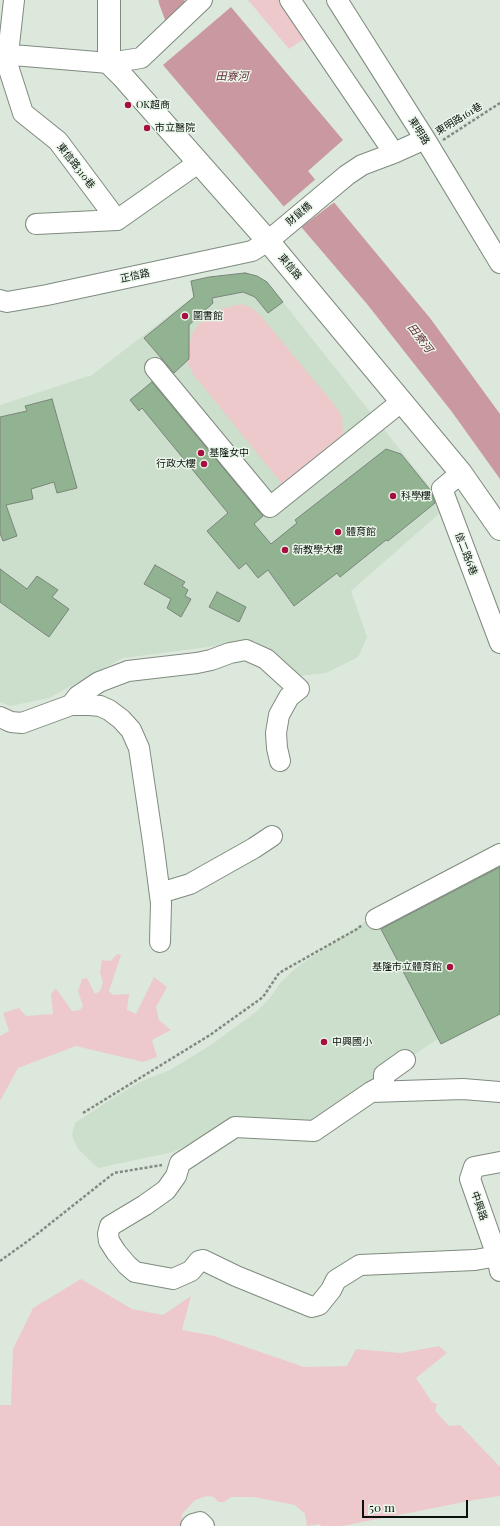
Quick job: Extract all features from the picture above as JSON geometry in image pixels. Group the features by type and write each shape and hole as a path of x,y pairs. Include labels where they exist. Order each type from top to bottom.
{"main road":[{"path":"109,0 109,63"},
{"name":"東信路","path":"109,63 268,241 461,473 500,529"}],"street":[{"name":"東信路310巷","path":"14,0 4,55 23,113 58,141 117,220"},
{"path":"4,55 109,63 141,58 202,0"},
{"path":"290,0 394,153"},
{"name":"東明路","path":"337,0 425,139 500,263"},
{"name":"財鼠橋","path":"268,241 331,187 362,166 425,139"},
{"path":"36,224 117,220 198,163"},
{"name":"正信路","path":"0,300 7,302 47,295 252,251 268,241"},
{"path":"155,368 270,507 401,402"},
{"name":"信二路6巷","path":"461,473 442,489 500,643"},
{"path":"71,705 78,696 99,682 128,671 197,663 230,653 246,650 266,659 299,689 289,697 279,715 276,733 280,761"},
{"path":"0,717 11,722 22,723 71,705 90,705 100,706 109,710 122,719 131,730 139,748 160,893 160,942"},
{"path":"160,893 190,884 254,848 272,836"},
{"path":"369,921 500,854"},
{"path":"406,1060 384,1075 384,1085 371,1092 314,1131 236,1127 180,1163 176,1176 166,1190 145,1205 110,1226 108,1234 109,1241 126,1265 135,1272 173,1279 191,1271 199,1261 202,1260 236,1276 312,1307 319,1305 331,1290 336,1280 360,1265 474,1260 498,1264"},
{"path":"371,1092 463,1089 500,1092"},
{"name":"中興路","path":"498,1264 470,1179 474,1167 500,1162"},
{"path":"192,1526 193,1524 200,1522 204,1526"}],"path":[{"name":"東明路161巷","path":"425,139 436,142 444,140 500,103"},
{"path":"83,1113 210,1035 263,997 279,974 369,921"},
{"path":"0,1260 32,1238 114,1173 180,1163"}],"shaded area":[{"path":"248,0 290,0 313,33 289,49"},
{"name":"基隆女中","path":"245,272 257,276 267,282 440,500 442,511 351,591 367,637 358,657 326,673 298,676 255,641 123,658 49,698 10,706 0,702 0,405 92,375 193,297 190,281"},
{"path":"241,304 252,308 261,316 337,408 342,417 343,431 340,445 291,495 193,374 188,363 188,347 193,332 199,324 216,310"},
{"name":"中興國小","path":"374,916 438,1039 311,1123 243,1117 173,1152 98,1168 78,1149 72,1136 75,1123 142,1081 170,1070 211,1045 256,1012 270,998 281,982 297,967"},
{"path":"117,954 121,955 109,991 113,995 129,994 127,1010 136,1014 154,977 167,987 156,1007 159,1020 171,1030 152,1040 157,1057 143,1062 76,1046 18,1068 0,1101 0,1036 9,1031 3,1013 19,1008 26,1016 53,1014 51,994 55,989 72,1011 80,1010 83,1006 78,991 82,979 87,978 95,994 100,991 103,982 100,973 102,960 111,961"},
{"path":"81,1279 132,1309 163,1315 191,1296 182,1330 214,1336 304,1367 347,1366 356,1349 401,1353 439,1346 447,1353 416,1378 432,1402 437,1404 435,1411 449,1426 460,1425 500,1467 500,1496 342,1526 321,1526 320,1524 307,1526 305,1514 295,1505 254,1497 231,1497 224,1502 218,1502 214,1497 207,1496 195,1500 182,1514 181,1526 0,1526 0,1405 11,1405 13,1349 33,1308"}],"water":[{"name":"田寮河","path":"231,7 343,140 308,171 430,318 500,414 500,479 452,412 367,304 163,65"}],"pier":[{"path":"317,178 336,201 300,228 282,208"}],"building":[{"name":"圖書館","path":"245,273 257,276 267,282 283,302 268,313 255,297 243,292 212,298 213,303 189,325 189,359 174,373 144,338 194,297 191,281 209,277"},
{"path":"152,382 263,516 254,524 271,544 297,523 295,520 386,449 401,454 431,491 435,503 340,577 337,573 294,606 268,570 258,578 246,563 239,569 207,531 228,513 142,408 139,411 130,400"},
{"path":"52,399 77,488 57,493 54,482 31,489 33,499 6,505 17,536 3,541 0,533 0,417 27,411 25,406"},
{"path":"155,565 185,582 182,586 188,590 185,596 191,599 181,617 167,608 171,599 144,584"},
{"path":"0,569 27,589 37,576 58,590 52,597 69,609 49,637 0,602"},
{"path":"217,592 246,607 239,622 209,607"},
{"name":"基隆市立體育館","path":"500,867 500,1014 441,1044 381,929"}],"waterway":[{"name":"田寮河","path":"171,0 178,19"}],"place":[{"name":"OK超商","path":"128,105"},
{"name":"市立醫院","path":"147,128"},
{"name":"圖書館","path":"185,316"},
{"name":"基隆女中","path":"201,453"},
{"name":"行政大樓","path":"204,464"},
{"name":"科學樓","path":"393,496"},
{"name":"體育館","path":"338,532"},
{"name":"新教學大樓","path":"285,550"},
{"name":"基隆市立體育館","path":"450,967"},
{"name":"中興國小","path":"324,1042"}]}
